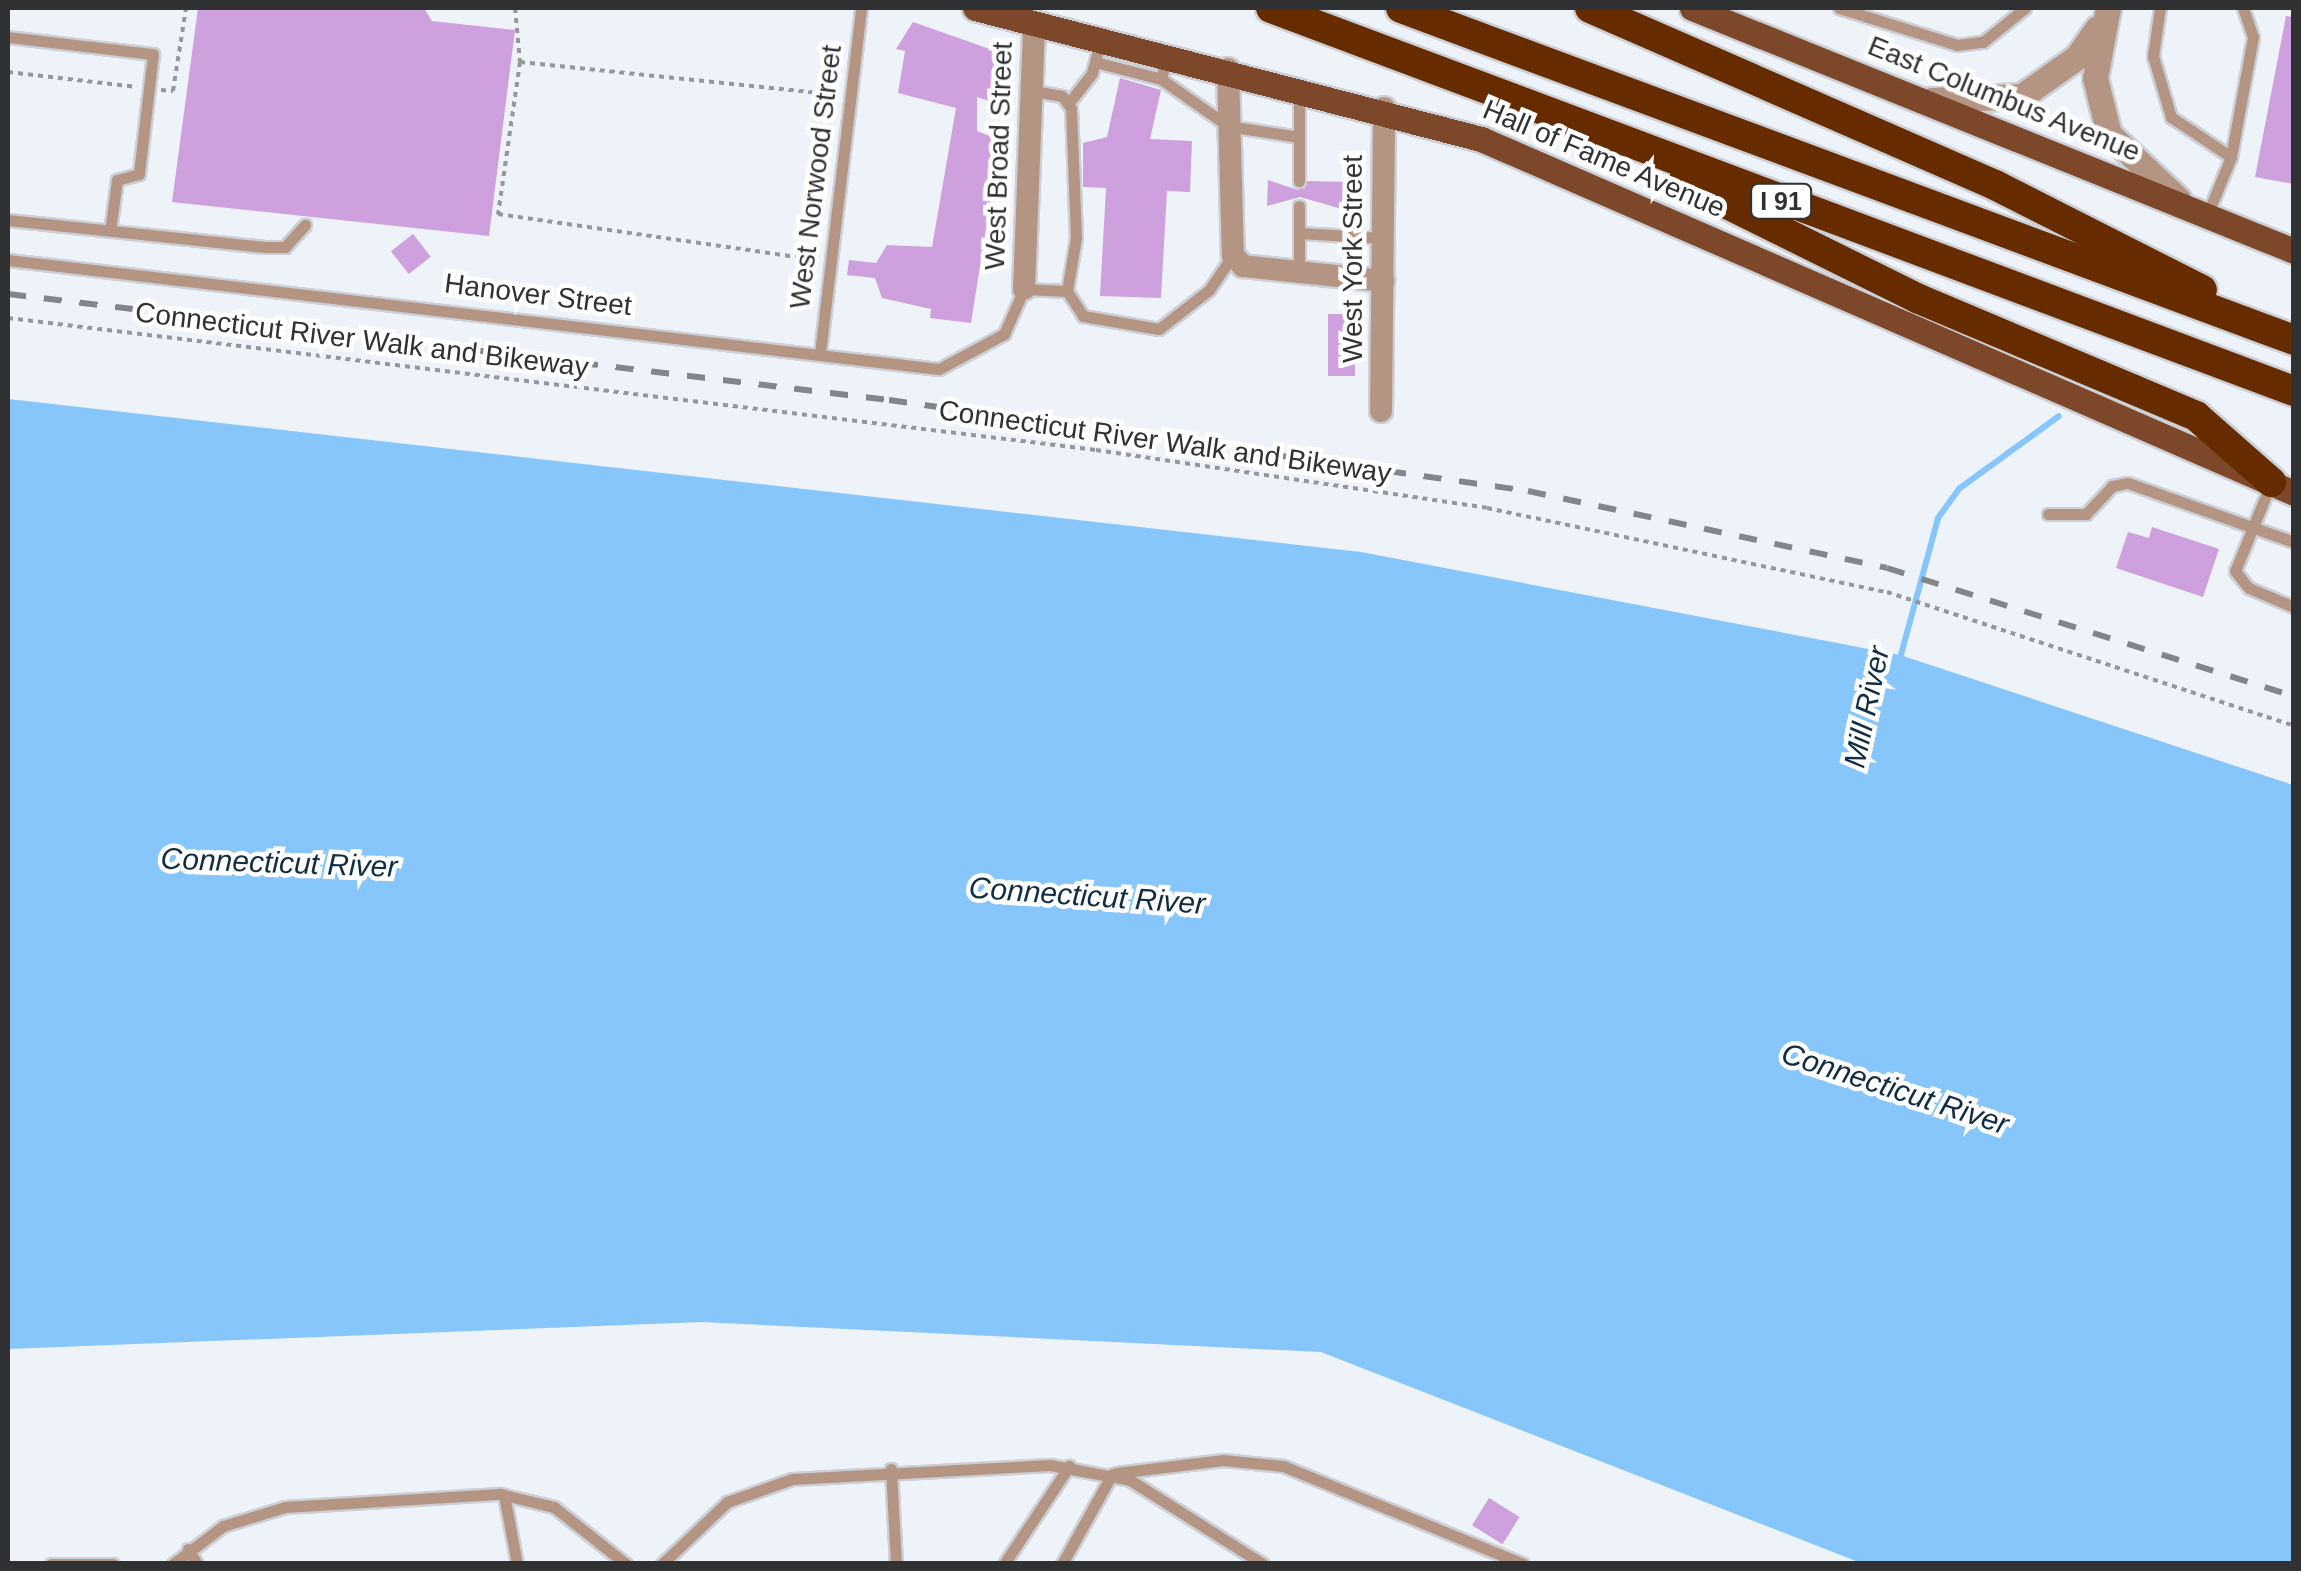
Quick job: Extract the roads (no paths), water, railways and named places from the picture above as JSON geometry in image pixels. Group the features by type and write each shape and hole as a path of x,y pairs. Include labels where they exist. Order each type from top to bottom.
{"highway":[{"name":"I 91","path":"1271,8 1560,120 2294,390"},
{"name":"I 91","path":"1401,8 2293,340"},
{"path":"1590,8 2066,218 2293,340"},
{"path":"1560,120 1894,288 2196,416 2286,486"}],"main road":[{"name":"Hall of Fame Avenue","path":"974,8 1034,24 1098,52 1164,67 1228,69 1384,108 1562,171 2286,486"},
{"name":"East Columbus Avenue","path":"1705,10 2292,247"}],"street":[{"path":"1928,100 2022,96 2076,57 2108,9"},
{"path":"2108,9 2095,78 2110,134 2182,202"},
{"name":"West Broad Street","path":"1024,289 1034,24"},
{"path":"1228,69 1233,255 1243,266 1383,281"},
{"name":"West York Street","path":"1382,411 1384,108"}],"lane":[{"name":"West Norwood Street","path":"820,353 854,96 860,8"},
{"path":"1839,8 1957,45 1983,42 2025,8"},
{"path":"2160,8 2152,56 2171,117 2230,157"},
{"path":"2208,213 2230,157 2253,37 2244,8"},
{"path":"8,37 153,54 139,174 117,180 110,232"},
{"path":"1098,52 1068,104 1076,238 1066,291 1083,316 1159,329 1209,290 1233,255"},
{"path":"1164,67 1228,126 1299,137"},
{"path":"1299,86 1299,181"},
{"path":"1033,91 1068,104"},
{"path":"1298,206 1299,272"},
{"path":"8,220 265,247 285,246 305,225"},
{"path":"1299,233 1383,238"},
{"name":"Hanover Street","path":"8,260 939,368 967,360 1004,334 1024,289"},
{"path":"1024,289 1066,291"},
{"path":"2048,514 2086,514 2112,486 2128,484 2294,542"},
{"path":"2286,486 2256,526 2235,571 2248,588 2294,607"},
{"path":"662,1564 746,1492 891,1468 1069,1466 1112,1474 1223,1460 1284,1466 1524,1564"},
{"path":"1004,1564 1069,1466"},
{"path":"891,1468 896,1564"},
{"path":"1062,1564 1112,1474"},
{"path":"1112,1474 1263,1564"},
{"path":"504,1495 517,1564"},
{"path":"174,1564 188,1549 238,1520 285,1506 504,1495 570,1516 626,1564"},
{"path":"188,1549 197,1564"},
{"path":"51,1564 113,1564"}],"water":[{"name":"Connecticut River","path":"8,399 1361,552 1900,655 2293,785 2293,1563 1861,1563 1321,1352 702,1322 8,1349"}],"waterway":[{"name":"Mill River","path":"1899,662 1938,518 1960,488 2059,416"}],"railway":[{"path":"8,294 889,400 1528,491 1887,568 2294,696"}]}
